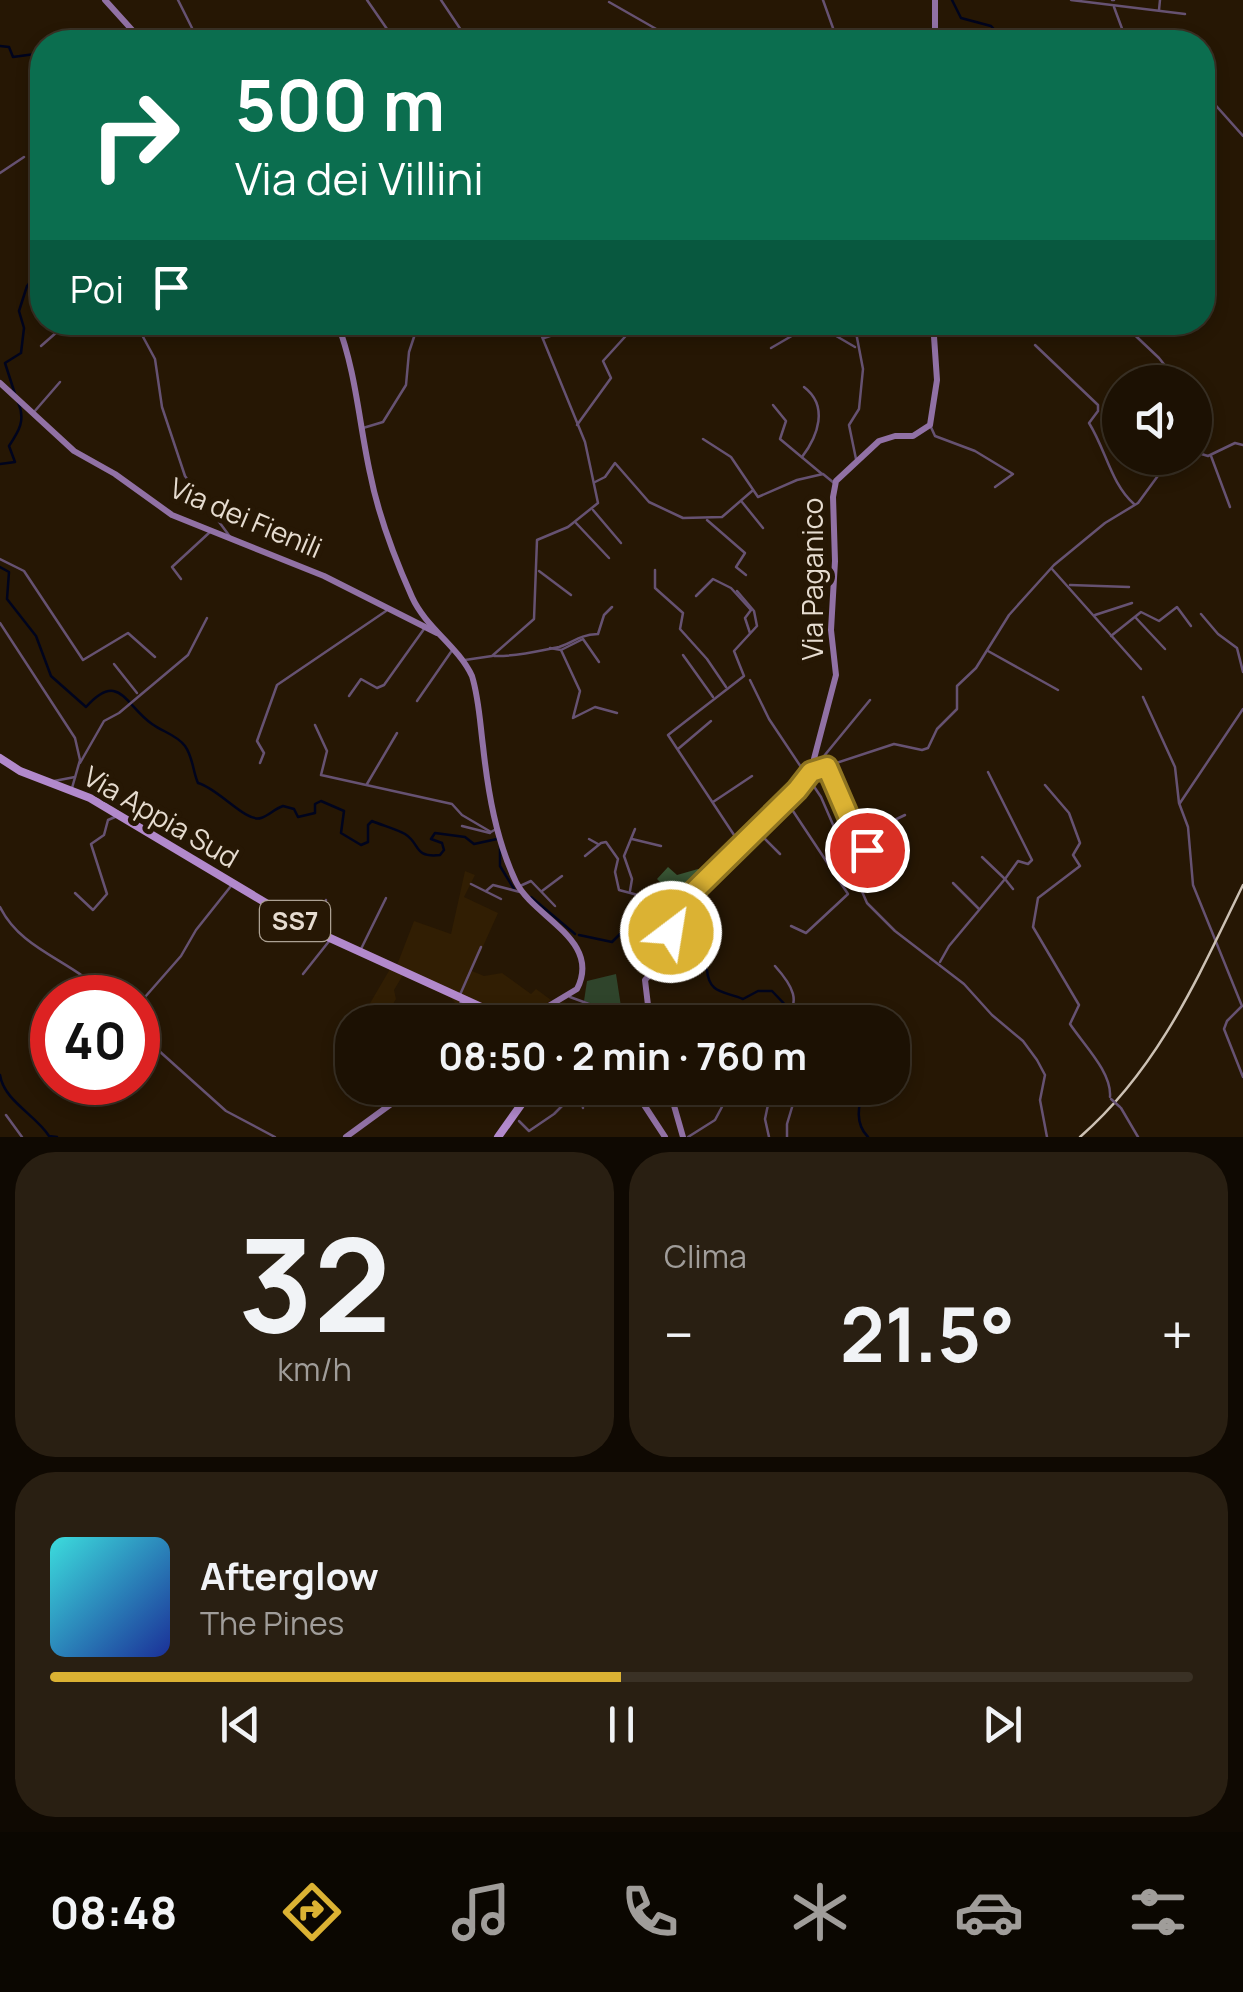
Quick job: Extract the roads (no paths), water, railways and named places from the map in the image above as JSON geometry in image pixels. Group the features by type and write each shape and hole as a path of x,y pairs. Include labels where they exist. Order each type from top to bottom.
{"main road":[{"name":"Via Appia Sud","path":"0,758 22,772 77,787 232,885 320,934 473,1005"},
{"path":"498,1137 521,1105"}],"street":[{"path":"105,0 132,30"},
{"path":"178,0 193,30"},
{"path":"367,0 388,30"},
{"path":"441,0 461,30"},
{"path":"823,0 834,30"},
{"path":"935,0 935,30"},
{"path":"1071,0 1112,2 1185,14"},
{"path":"1158,11 1160,0"},
{"path":"609,2 658,30"},
{"path":"1112,2 1122,30"},
{"path":"1215,105 1243,136"},
{"path":"0,173 24,156"},
{"path":"41,346 53,335"},
{"path":"142,335 155,359 163,409 184,475 232,539"},
{"path":"342,335 354,378 372,485 411,594 425,619 463,660 476,692 494,830 520,889 579,951 581,979 568,996 552,1005"},
{"path":"362,428 384,422 404,388 414,335"},
{"path":"492,656 535,618 538,539 575,522 598,502 585,442 541,335"},
{"path":"542,339 554,335"},
{"path":"771,348 793,335"},
{"path":"835,335 858,348"},
{"path":"856,335 863,367 859,407 848,426 856,460"},
{"path":"935,335 937,380 930,425 935,436 972,449 1013,473 994,487"},
{"path":"1135,335 1165,365"},
{"path":"576,426 611,379 603,362 625,336"},
{"path":"1035,345 1097,404 1098,410 1089,423 1105,450 1117,488 1135,505"},
{"path":"33,413 60,382"},
{"name":"Via dei Fienili","path":"0,383 75,452 115,474 176,518 326,577 440,635"},
{"path":"802,458 820,427 815,399 804,387"},
{"path":"773,404 786,420 780,438 834,484"},
{"name":"Via Paganico","path":"809,775 836,676 831,635 834,484 856,460 884,439 913,436 930,425"},
{"path":"703,439 731,456 752,491 760,497 797,480 823,474"},
{"path":"1212,455 1235,443 1243,446"},
{"path":"1212,459 1230,507"},
{"path":"594,482 605,478 615,463 657,507 683,518 724,516 752,491"},
{"path":"809,775 896,744 926,749 937,729 957,709 958,684 975,670 1006,618 1051,568 1102,525 1135,505 1157,475"},
{"path":"741,500 764,528"},
{"path":"592,509 621,543"},
{"path":"706,518 745,552 736,568 746,575"},
{"path":"575,522 609,558"},
{"path":"181,579 172,567 211,531"},
{"path":"0,559 24,570 83,660 128,633 155,657"},
{"path":"1051,568 1141,669"},
{"path":"655,570 655,588 682,612 680,629 727,688"},
{"path":"538,572 571,595"},
{"path":"696,596 713,579 729,587 751,611 744,617 750,634"},
{"path":"1068,585 1128,587"},
{"path":"737,591 755,615 757,628 734,650 743,676 669,732 668,737 741,845"},
{"path":"1092,616 1132,603"},
{"path":"1110,637 1144,611 1159,622 1177,606 1190,626"},
{"path":"463,660 517,655 560,646 581,635 598,634 604,614 612,607"},
{"path":"260,763 264,753 257,741 275,687 387,610"},
{"path":"1201,614 1236,648 1243,672"},
{"path":"1135,616 1165,649"},
{"path":"77,787 80,763 104,720 117,714 190,653 207,618"},
{"path":"0,623 72,732 80,763"},
{"path":"349,696 362,679 376,688 384,685 424,628"},
{"path":"544,647 561,650 583,639 598,662"},
{"path":"417,702 453,648"},
{"path":"561,650 580,691 573,718 597,707 617,713"},
{"path":"986,650 1058,690"},
{"path":"683,655 714,698"},
{"path":"114,664 138,694"},
{"path":"750,680 764,710 822,799 863,897 895,931 939,964 1022,1040 1037,1060 1045,1076 1040,1100 1047,1137"},
{"path":"1143,697 1174,764 1188,827 1193,885 1242,1006 1226,1022 1224,1030 1243,1077"},
{"name":"Via Paganico","path":"648,1005 645,980 672,951 672,922 681,906 786,801 870,700"},
{"path":"1180,804 1243,709"},
{"path":"677,750 711,721"},
{"path":"316,726 327,752 320,774 452,804 461,814 494,830"},
{"path":"367,785 398,734"},
{"path":"827,767 864,850 878,846 885,858"},
{"path":"939,964 1015,863 1029,864 1032,860 988,772"},
{"path":"51,781 76,776"},
{"path":"76,776 77,787"},
{"path":"712,802 752,776"},
{"path":"1045,785 1071,816 1080,843 1073,854 1080,866 1038,898 1032,927 1079,1005 1070,1024 1105,1076 1110,1098 1138,1137"},
{"path":"786,801 848,893 806,934 791,926"},
{"path":"858,838 905,815"},
{"path":"75,893 92,909 96,908 108,891 92,842 105,833 110,818 130,822"},
{"path":"462,826 485,834 494,830"},
{"path":"629,893 632,878 624,856 635,829"},
{"path":"756,830 780,854"},
{"path":"631,838 661,846"},
{"path":"589,839 599,844"},
{"path":"584,856 606,842 616,856 618,888 681,906"},
{"path":"982,857 1013,889"},
{"path":"541,892 562,876"},
{"path":"486,892 490,886 520,889 530,880 556,906"},
{"path":"952,883 980,910"},
{"path":"472,884 501,899"},
{"path":"160,980 232,885"},
{"path":"493,895 498,886"},
{"path":"359,952 386,898"},
{"path":"320,934 326,900"},
{"path":"0,907 10,925 24,938 86,975"},
{"path":"302,974 330,938"},
{"path":"458,1005 458,998 482,948"},
{"path":"775,966 793,994 794,1005"},
{"path":"568,996 592,1005"},
{"path":"160,1052 226,1111 275,1137"},
{"path":"346,1137 389,1105"},
{"path":"519,1121 530,1131 561,1105"},
{"path":"644,1105 665,1137"},
{"path":"674,1105 685,1137 716,1120 724,1105"},
{"path":"768,1137 765,1119 769,1105"},
{"path":"787,1137 794,1105"},
{"path":"6,1115 22,1137"}],"waterway":[{"path":"952,0 961,18 995,30"},
{"path":"0,46 9,47 13,57 30,55"},
{"path":"15,394 5,363 21,353 24,328 19,311 30,282"},
{"path":"0,464 15,462 9,446 20,425 18,402"},
{"path":"0,567 9,572 7,599 36,636 51,676 86,707 106,691 121,694 152,724 182,742 198,783 248,815 261,818 283,806 294,809 298,817 315,813 315,804 321,801 344,811 341,833 361,845 368,842 368,825 372,821 405,834 421,852 431,855 440,855 444,850 442,843 431,839 435,833 465,837 474,844 497,839"},
{"path":"500,845 500,866 514,889"},
{"path":"531,897 575,934"},
{"path":"579,935 612,942 635,919 659,920 677,934 719,990 743,999 758,991 772,991 785,1005"},
{"path":"0,1075 14,1100 49,1136 57,1137"},
{"path":"859,1105 859,1120 868,1137"}],"railway":[{"path":"1080,1137 1108,1110 1154,1051 1192,987 1243,885"}]}
